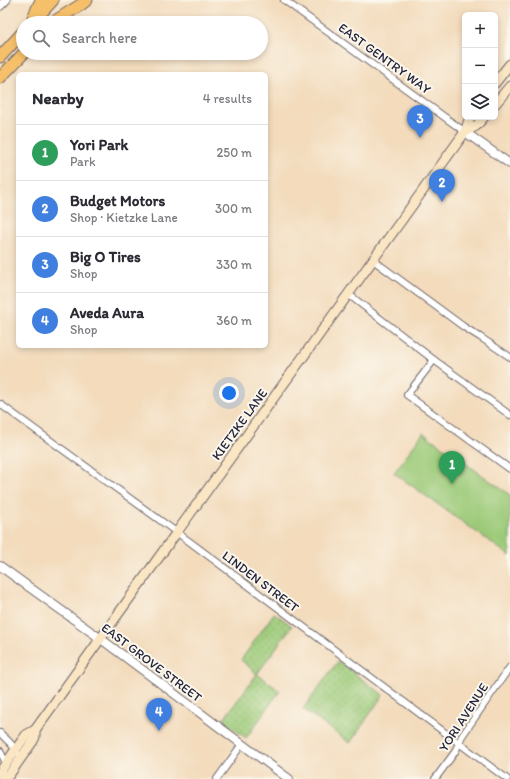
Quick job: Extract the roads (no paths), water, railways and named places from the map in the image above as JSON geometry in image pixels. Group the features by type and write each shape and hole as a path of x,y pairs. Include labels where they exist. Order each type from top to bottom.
{"highway":[{"path":"35,16 41,0"},
{"path":"38,16 53,0"},
{"path":"58,16 73,0"},
{"path":"63,16 87,0"},
{"path":"0,57 16,40"},
{"path":"0,78 17,60"}],"main road":[{"path":"498,79 510,64"},
{"path":"498,100 510,86"},
{"name":"KIETZKE LANE","path":"3,779 8,776 9,766 16,749 26,735 35,730 374,260 465,132 469,120"},
{"name":"KIETZKE LANE","path":"465,132 476,126 481,120"},
{"name":"KIETZKE LANE","path":"0,774 2,769 9,766 33,741 35,737 35,730"}],"street":[{"path":"0,6 6,0"},
{"name":"EAST GENTRY WAY","path":"284,0 510,164"},
{"path":"374,260 464,327 510,357"},
{"path":"348,294 434,360 510,415"},
{"path":"434,360 408,395 510,469"},
{"name":"LINDEN STREET","path":"0,404 177,532 507,779"},
{"name":"EAST GROVE STREET","path":"0,566 289,779"},
{"name":"YORI AVENUE","path":"435,779 455,752 462,736 510,667"},
{"path":"0,733 16,749"},
{"path":"216,779 242,744"},
{"path":"0,751 9,766"}],"place":[{"name":"Big O Tires","path":"420,138"},
{"name":"Budget Motors","path":"442,202"},
{"name":"Yori Park","path":"452,484"},
{"name":"Aveda Aura","path":"159,731"}]}
